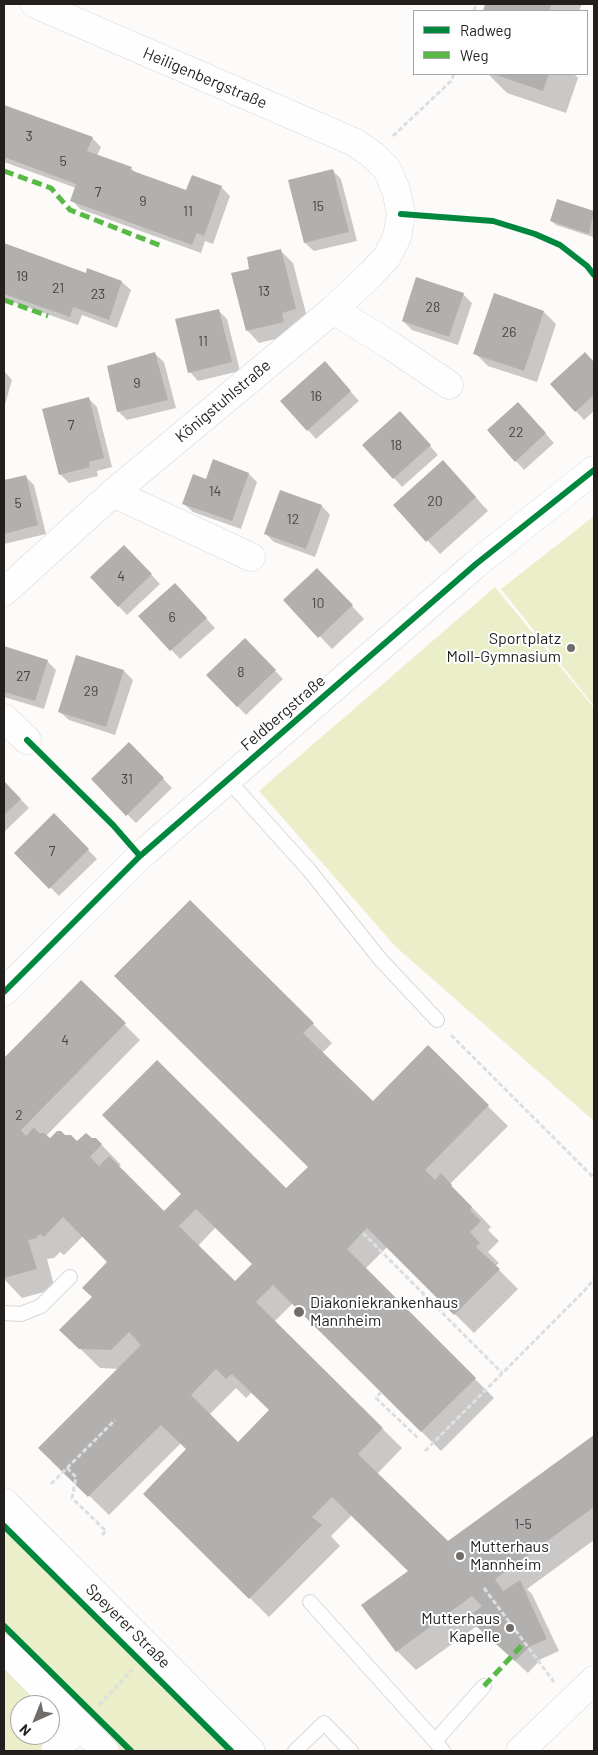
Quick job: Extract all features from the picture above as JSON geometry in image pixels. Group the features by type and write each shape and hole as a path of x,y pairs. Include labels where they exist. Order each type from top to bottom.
{"street":[{"name":"Heiligenbergstraße","path":"35,4 354,142 373,155"},
{"name":"Königstuhlstraße","path":"4,592 113,493 333,310 387,256 397,237 401,214 396,190 387,169 373,155"},
{"path":"333,310 390,345 449,386"},
{"name":"Feldbergstraße","path":"4,992 140,856 227,779 476,564 594,470"},
{"path":"113,493 251,557"},
{"path":"4,718 26,740"},
{"name":"Speyerer Straße","path":"4,1502 251,1751"},
{"path":"4,1649 105,1751"},
{"path":"520,1751 594,1680"},
{"path":"55,1751 80,1726"}],"lane":[{"path":"227,779 308,870 380,960 437,1020"},
{"path":"4,1313 21,1314 40,1306 70,1277"},
{"path":"310,1602 439,1746 484,1686"},
{"path":"295,1751 324,1723 351,1751"}],"path":[{"path":"373,155 451,81 454,75"},
{"path":"437,1020 594,1178"},
{"path":"363,1233 502,1373"},
{"path":"425,1451 594,1279"},
{"path":"381,1392 376,1398 419,1439"},
{"path":"51,1484 115,1420"},
{"path":"67,1468 76,1477 72,1498 106,1531 102,1535"},
{"path":"484,1588 571,1702"},
{"path":"80,1726 134,1667"}],"green space":[{"name":"Sportplatz Moll-Gymnasium","path":"594,516 594,706 501,589"},
{"path":"495,587 594,708 594,1121 396,947 259,791"},
{"path":"4,1502 251,1751 105,1751 80,1726 55,1751 4,1751"}],"building":[{"path":"485,4 552,4 549,10 483,10"},
{"path":"496,75 549,75 543,91"},
{"path":"4,105 93,137 87,151 132,167 130,170 186,190 192,175 222,186 204,236 197,233 192,245 70,201 76,184 4,157"},
{"path":"333,169 349,232 304,243 288,180"},
{"path":"557,199 594,211 589,234 550,221"},
{"path":"4,243 86,273 87,268 122,281 109,320 73,307 70,317 4,294"},
{"path":"281,249 296,309 282,313 284,322 246,331 231,273 249,269 247,257"},
{"path":"416,277 464,293 449,337 402,321"},
{"path":"494,293 544,311 524,371 473,354"},
{"path":"219,309 232,362 188,373 175,319"},
{"path":"155,352 168,400 117,412 107,366"},
{"path":"585,352 594,362 594,395 575,412 550,384"},
{"path":"325,361 351,391 307,431 280,401"},
{"path":"89,397 104,458 89,462 90,467 59,475 42,409"},
{"path":"518,402 546,433 515,462 487,430"},
{"path":"400,411 431,445 393,479 362,445"},
{"path":"213,459 249,473 232,521 182,504 193,474 206,479"},
{"path":"443,460 476,497 426,542 393,505"},
{"path":"26,475 38,525 4,534 4,480"},
{"path":"280,490 322,505 306,549 264,534"},
{"path":"124,545 152,574 118,607 90,577"},
{"path":"317,568 353,605 318,638 283,600"},
{"path":"175,583 207,618 170,651 138,616"},
{"path":"245,638 276,670 237,707 206,675"},
{"path":"4,646 48,660 35,701 4,692"},
{"path":"76,655 124,670 106,727 58,712"},
{"path":"129,742 164,778 126,816 91,779"},
{"path":"4,781 21,799 4,815"},
{"path":"54,813 89,849 49,889 14,853"},
{"path":"190,900 314,1023 303,1033 373,1101 428,1045 489,1105 425,1170 435,1180 441,1173 472,1207 470,1210 481,1221 470,1232 480,1243 476,1247 500,1269 454,1315 367,1228 347,1249 476,1378 421,1432 273,1285 256,1302 383,1428 358,1454 448,1541 594,1435 594,1507 495,1579 503,1591 520,1580 547,1639 529,1647 515,1661 467,1618 482,1606 472,1596 396,1652 361,1605 408,1571 332,1497 312,1517 322,1525 249,1599 143,1494 186,1449 161,1425 88,1497 38,1448 141,1345 129,1332 111,1350 79,1349 59,1330 92,1297 82,1288 107,1262 63,1217 44,1237 40,1234 35,1239 28,1240 37,1269 4,1278 4,1058 81,980 126,1023 21,1130 26,1136 34,1127 39,1133 44,1133 50,1138 57,1131 61,1131 65,1135 71,1135 77,1141 86,1133 92,1138 96,1138 102,1144 90,1157 99,1166 109,1156 164,1211 181,1194 102,1115 157,1060 286,1188 308,1167 114,976","holes":["196,1209 252,1264 235,1281 179,1226","216,1369 226,1379 232,1374 269,1410 238,1442 191,1395"]}],"marked path":[{"path":"4,171 51,188 70,210 164,247"},
{"path":"4,300 48,316"},
{"path":"484,1686 525,1642"}],"cycle path":[{"path":"401,214 493,221 535,234 560,245 587,266 594,275"},
{"path":"4,992 140,856 476,564 594,470"},
{"path":"27,740 113,825 140,856"},
{"path":"4,1526 231,1751"},
{"path":"4,1626 131,1751"}],"place":[{"name":"Sportplatz Moll-Gymnasium","path":"571,648"},
{"name":"Diakoniekrankenhaus Mannheim","path":"299,1312"},
{"name":"Mutterhaus Mannheim","path":"460,1556"},
{"name":"Mutterhaus Kapelle","path":"510,1628"}]}
